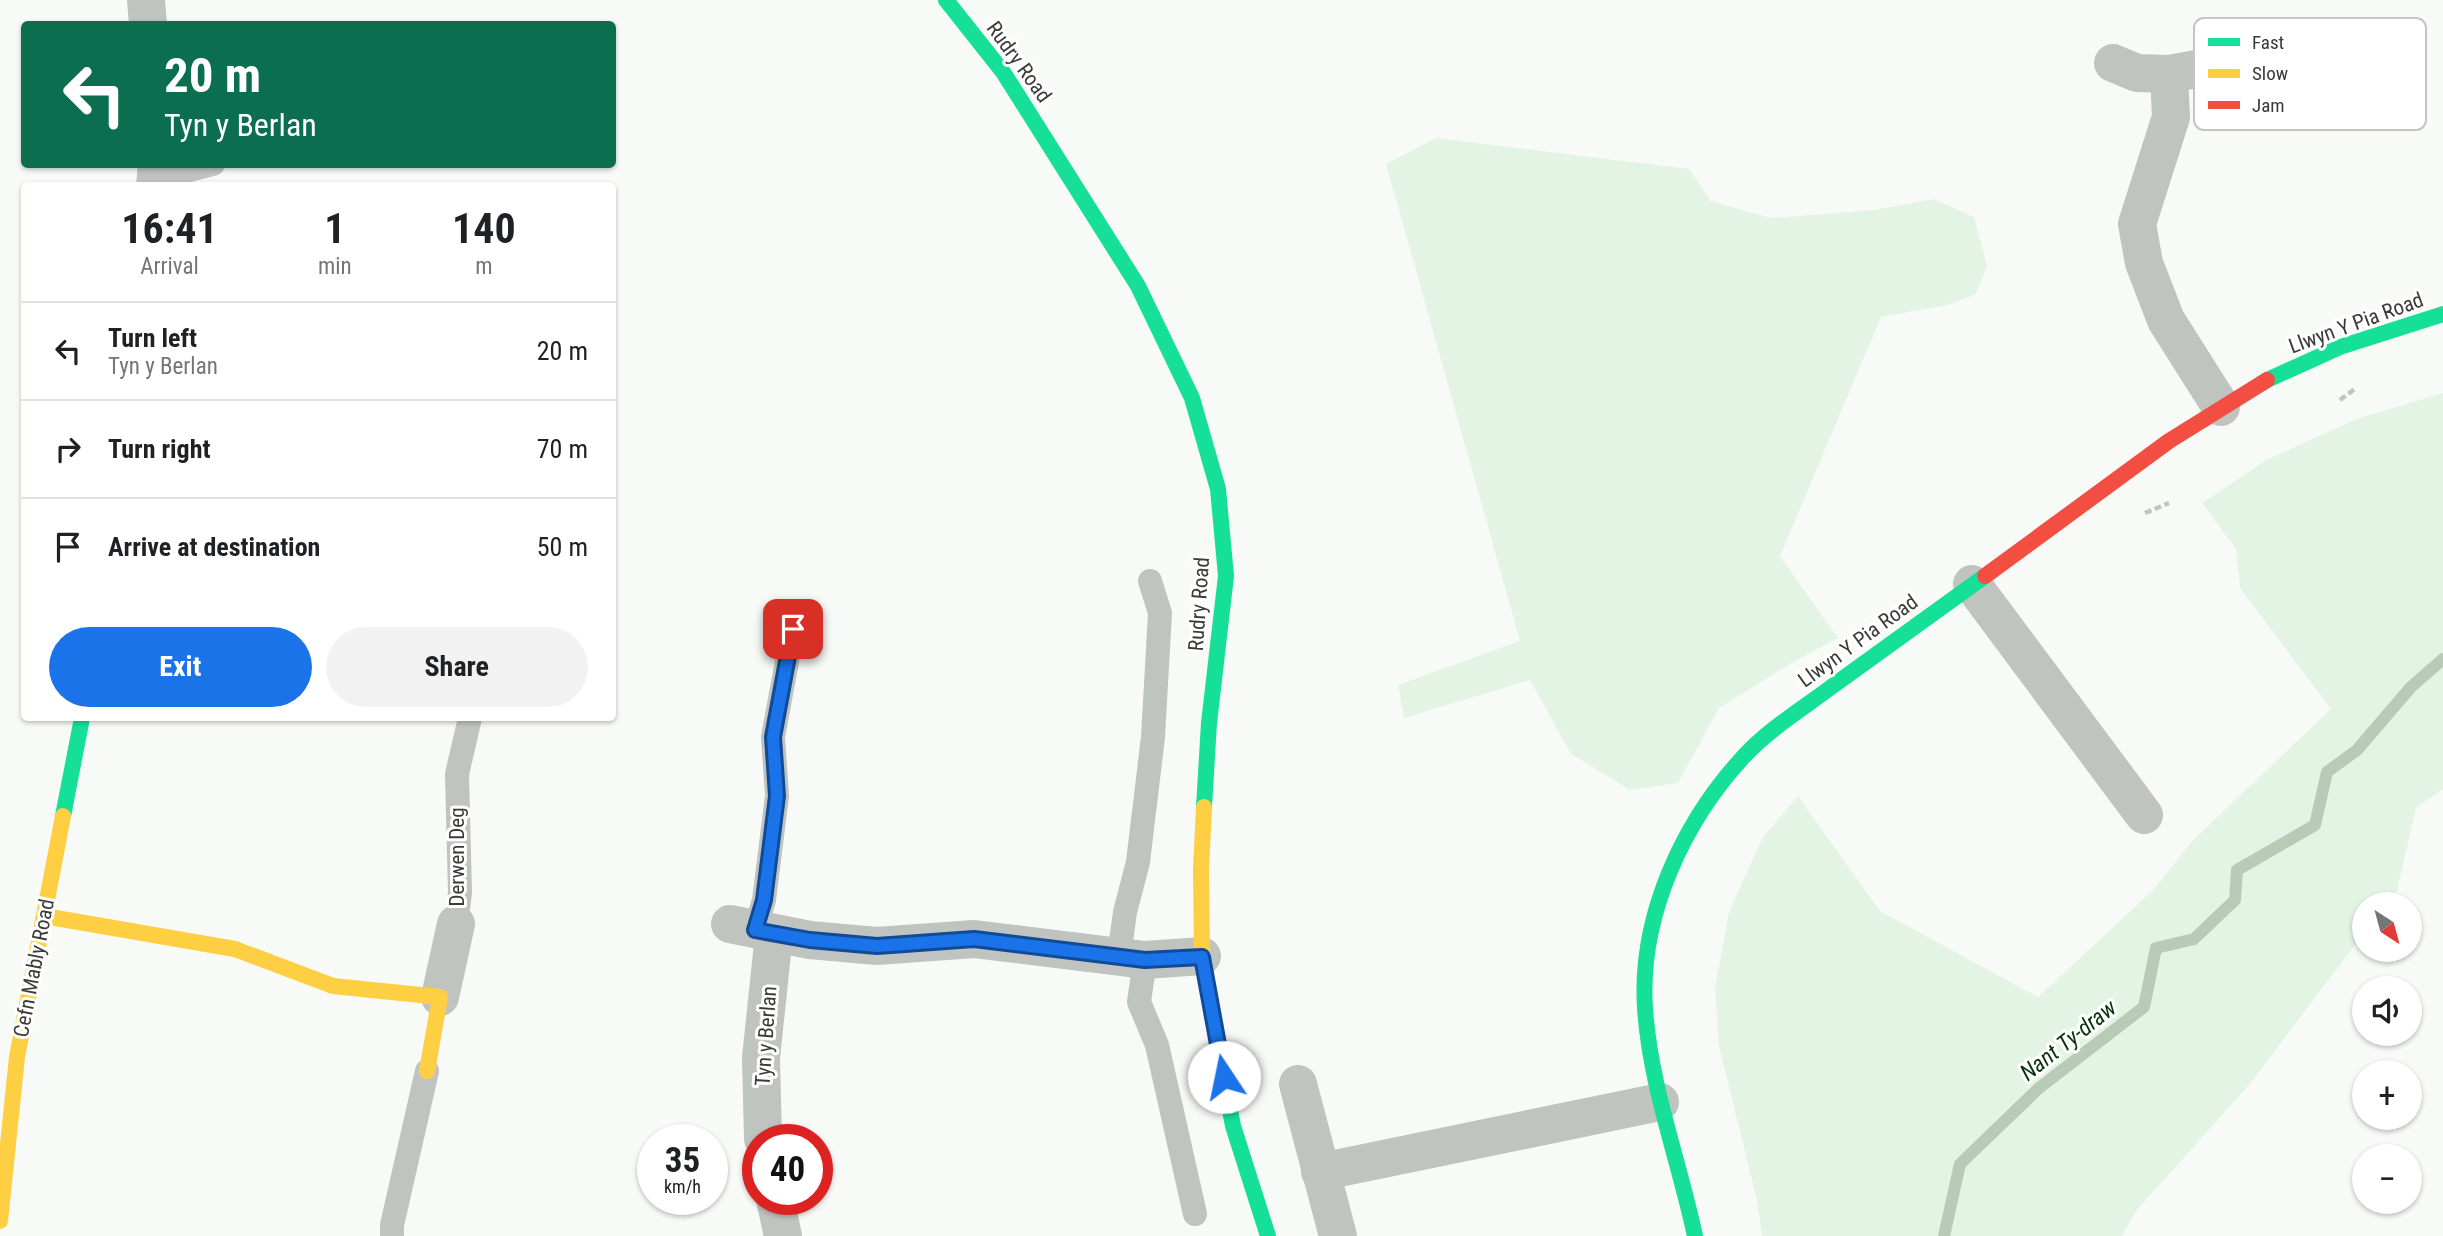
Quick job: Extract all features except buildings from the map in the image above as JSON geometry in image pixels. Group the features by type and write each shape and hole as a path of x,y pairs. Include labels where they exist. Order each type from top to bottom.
{"street":[{"path":"146,0 148,21"},
{"name":"Rudry Road","path":"946,0 1003,72 1138,286 1192,398 1217,489 1226,576 1209,723 1201,869 1202,957 1233,1126 1268,1236"},
{"path":"2113,63 2137,73 2169,74 2194,69"},
{"path":"2169,74 2171,117 2137,224 2144,263 2166,320 2221,407"},
{"name":"Llwyn Y Pia Road","path":"1695,1236 1688,1200 1660,1102 1648,1042 1645,996 1649,945 1658,903 1671,863 1690,826 1720,784 1748,752 1788,719 2221,407 2311,358 2443,314"},
{"path":"1972,584 2144,815"},
{"name":"Cefn Mably Road","path":"0,1221 17,1057 81,721"},
{"path":"44,916 235,949 333,986 440,997"},
{"name":"Derwen Deg","path":"428,1071 456,924"},
{"path":"753,929 810,940 877,946 974,939 1132,958 1202,957"},
{"name":"Tyn y Berlan","path":"753,929 763,1124"},
{"path":"1298,1084 1338,1236"},
{"path":"1320,1172 1660,1102"},
{"path":"778,1215 783,1236"}],"lane":[{"path":"156,176 194,168"},
{"path":"156,176 183,182"},
{"path":"1150,581 1160,613 1153,737 1138,862 1125,912 1139,1002 1157,1045 1195,1214"},
{"path":"753,929 764,900 777,796 773,737 793,629"},
{"name":"Derwen Deg","path":"456,924 460,893 457,774 469,721"},
{"path":"392,1236 392,1225 428,1071"}],"path":[{"path":"2136,519 2169,503"}],"green space":[{"path":"1436,138 1689,169 1711,201 1770,218 1874,210 1934,199 1974,217 1987,266 1976,294 1948,305 1881,317 1780,556 1838,638 1719,708 1678,783 1630,790 1571,754 1530,680 1404,718 1398,685 1520,641 1386,164"},
{"path":"2443,393 2443,789 2416,808 2397,891 2352,892 2352,949 2249,1085 2136,1211 2122,1236 1762,1236 1757,1201 1719,1046 1715,988 1729,912 1763,837 1798,796 1880,911 2038,997 2154,889 2193,840 2331,709 2240,588 2236,549 2202,503 2266,460 2359,418"}],"waterway":[{"name":"Nant Ty-draw","path":"1944,1236 1960,1164 2039,1088 2144,1007 2156,948 2194,939 2235,900 2237,870 2315,825 2327,772 2357,750 2411,687 2443,659"}],"traffic: fast":[{"path":"946,0 1003,72 1138,286 1192,398 1218,489 1226,576 1209,723 1204,807"},
{"path":"2267,380 2340,347 2443,314"},
{"path":"1695,1236 1659,1094 1645,1008 1645,973 1650,938 1670,871 1703,808 1756,744 1985,576"},
{"path":"63,816 81,721"},
{"path":"1228,1099 1233,1126 1268,1236"}],"traffic: slow":[{"path":"1204,807 1201,869 1202,956 1228,1099"},
{"path":"0,1221 17,1057 63,816"},
{"path":"44,916 235,949 333,986 440,997 427,1071"}],"traffic: jam":[{"path":"1985,576 2169,441 2267,380"}],"route":[{"path":"793,629 773,737 777,796 764,900 755,930 810,940 877,946 974,939 1145,960 1202,957 1224,1077"}]}
